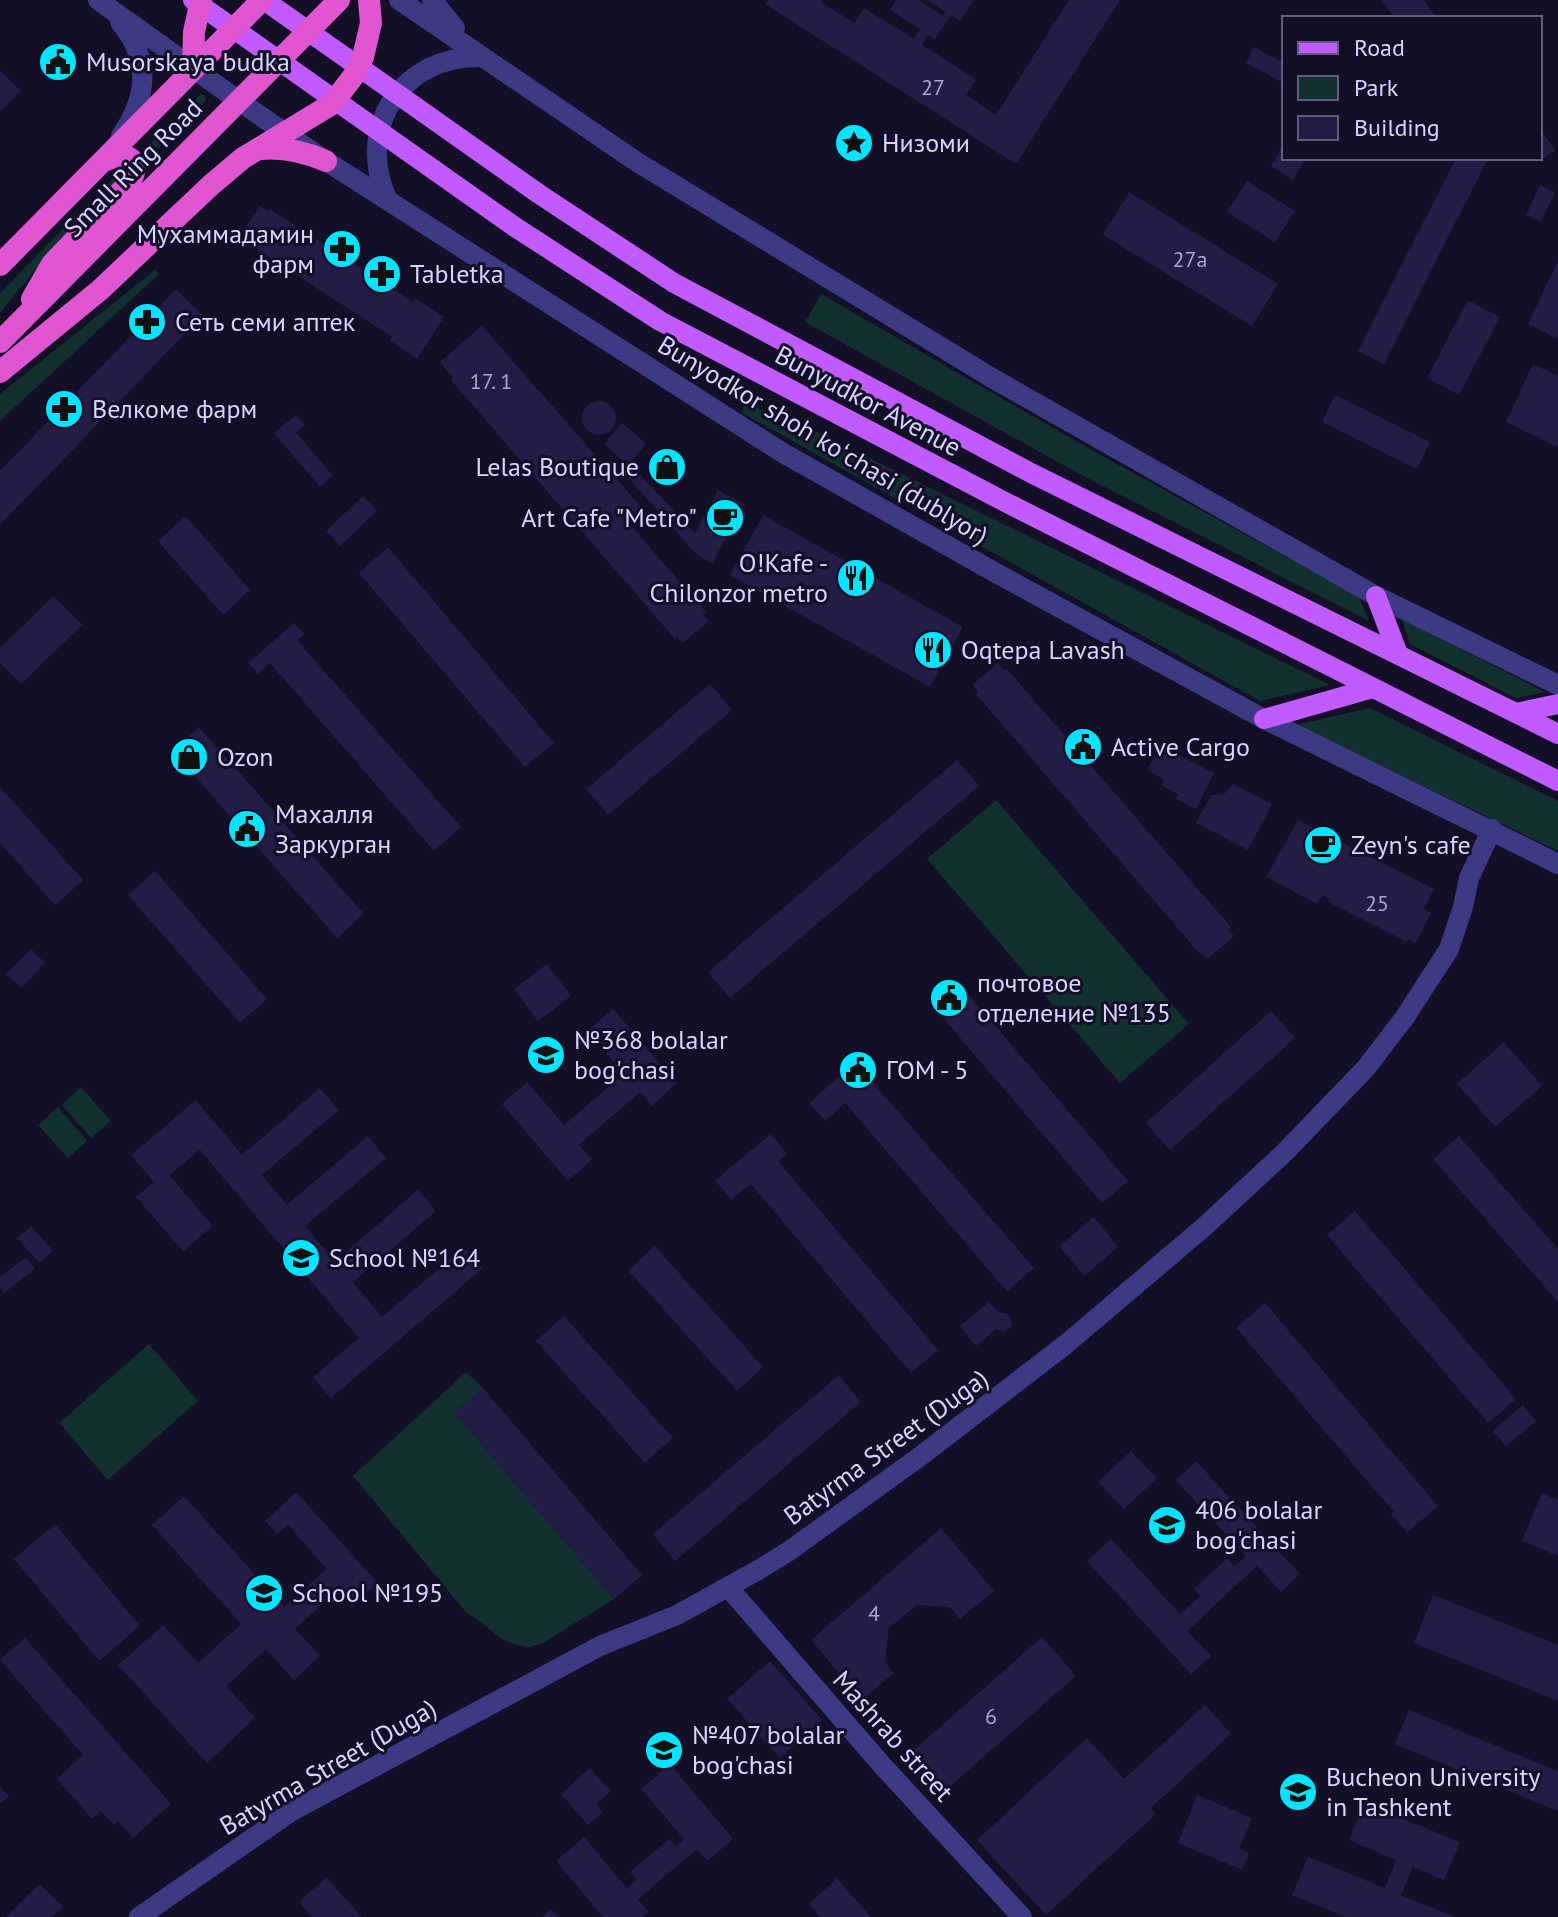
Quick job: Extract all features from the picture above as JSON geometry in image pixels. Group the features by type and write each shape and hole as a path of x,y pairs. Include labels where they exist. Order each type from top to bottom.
{"highway":[{"path":"193,69 194,32 201,0"},
{"name":"Small Ring Road","path":"0,265 263,0"},
{"name":"Small Ring Road","path":"7,334 339,0"},
{"path":"0,372 100,290 243,158 332,104 355,74 368,40 371,23 369,0"},
{"path":"260,149 278,147 326,161"},
{"path":"7,334 52,264 135,175 135,166 126,156 100,162"}],"main road":[{"name":"Bunyudkor Avenue","path":"193,0 551,251 660,321 1023,511 1558,781"},
{"name":"Bunyudkor Avenue","path":"263,0 674,283 1004,459 1558,734"},
{"path":"1376,596 1398,654"},
{"path":"1264,719 1373,688"},
{"path":"1516,713 1558,704"}],"street":[{"name":"Bunyodkor shoh koʻchasi (dublyor)","path":"98,0 326,161 783,453 1264,719 1558,864"},
{"path":"98,0 130,35 139,52 142,70 134,114 100,162"},
{"path":"399,0 637,162 992,378 1376,596 1558,685"},
{"path":"432,0 483,57"},
{"path":"388,201 378,174 376,148 381,125 392,100 410,81 434,67 458,58 483,57"},
{"name":"Batyrma Street (Duga)","path":"139,1917 292,1811 600,1646 677,1615 789,1551 994,1401 1214,1218 1294,1143 1366,1068 1449,949 1469,878 1492,829"},
{"name":"Mashrab street","path":"728,1587 874,1756 1022,1917"}],"green space":[{"path":"201,94 206,96 205,101 151,156 145,149"},
{"path":"121,170 124,175 60,239 0,313 0,293"},
{"path":"155,270 159,274 0,421 0,394"},
{"path":"821,294 1088,448 1359,597 1369,621 1085,477 805,322"},
{"path":"745,402 769,413 772,410 1330,685 1260,701 742,413"},
{"path":"1402,619 1545,692 1516,698 1410,644"},
{"path":"1370,708 1558,801 1558,851 1296,725"},
{"path":"996,800 1189,1024 1120,1083 927,859"},
{"path":"81,1087 111,1121 91,1138 62,1105"},
{"path":"58,1107 87,1141 68,1158 38,1125"},
{"path":"149,1344 198,1401 108,1480 59,1423"},
{"path":"466,1372 483,1388 455,1413 614,1599 543,1643 530,1647 504,1640 465,1611 353,1476"}],"building":[{"path":"768,0 823,0 821,2 854,23 864,8 914,39 920,29 890,10 896,0 918,0 943,16 946,12 927,0 974,0 960,21 951,15 935,39 928,35 922,45 976,79 966,95 996,115 1069,0 1120,0 1016,164 765,4"},
{"path":"1382,0 1424,0 1435,16 1393,16"},
{"path":"1254,47 1282,62 1282,82 1246,63"},
{"path":"0,71 21,91 0,112"},
{"path":"1542,132 1555,150 1542,160"},
{"path":"1281,148 1282,160 1304,162 1293,180 1271,166"},
{"path":"1455,160 1487,160 1384,364 1358,351"},
{"path":"1247,181 1295,211 1275,242 1227,212"},
{"path":"1540,185 1555,192 1541,222 1526,215"},
{"path":"1129,192 1278,284 1252,326 1103,235"},
{"path":"260,206 268,211 270,209 413,302 415,298 444,317 417,359 389,340 392,337 248,243 250,241 241,235"},
{"path":"1558,261 1558,339 1528,324"},
{"path":"176,289 203,315 0,525 0,471"},
{"path":"1468,300 1500,317 1459,395 1427,378"},
{"path":"482,326 642,508 628,522 706,612 703,614 709,621 683,643 677,637 675,639 451,380 453,378 440,362"},
{"path":"1533,364 1558,376 1558,447 1506,422"},
{"path":"1335,395 1430,442 1417,469 1322,422"},
{"path":"599,401 611,406 616,418 611,430 599,435 587,430 582,418 587,406"},
{"path":"296,415 305,425 296,432 333,476 320,487 274,433"},
{"path":"622,423 646,444 628,465 604,444"},
{"path":"665,450 676,455 681,466 676,477 665,482 654,477 649,466 654,455"},
{"path":"633,467 695,533 718,490 744,504 712,564 695,553 626,475"},
{"path":"363,496 377,511 340,546 326,531"},
{"path":"763,515 963,627 930,687 730,575"},
{"path":"186,516 250,590 223,615 158,541"},
{"path":"388,547 554,743 525,767 359,573"},
{"path":"53,596 82,625 21,684 0,663 0,648"},
{"path":"294,623 304,634 297,640 461,827 434,851 270,663 258,674 248,663"},
{"path":"998,663 1004,670 1006,668 1231,927 1228,930 1234,936 1208,959 1200,954 976,694 978,692 972,685"},
{"path":"710,684 732,710 608,815 586,789"},
{"path":"199,727 364,914 337,938 173,751"},
{"path":"1160,745 1214,773 1196,809 1176,799 1178,794 1161,785 1164,779 1147,770"},
{"path":"957,760 979,786 730,998 708,972"},
{"path":"1233,784 1272,804 1248,850 1196,823 1211,795 1224,794"},
{"path":"0,787 83,880 55,905 0,843"},
{"path":"1298,820 1434,889 1424,909 1431,913 1416,943 1408,939 1407,942 1328,902 1330,899 1322,895 1317,904 1266,877"},
{"path":"155,871 267,999 240,1023 128,895"},
{"path":"31,949 45,963 21,988 6,974"},
{"path":"547,964 571,996 538,1021 514,989"},
{"path":"956,980 1128,1181 1102,1203 930,1003"},
{"path":"613,1009 677,1083 652,1106 640,1092 579,1145 592,1160 568,1181 502,1104 527,1082 564,1125 624,1074 587,1031"},
{"path":"1271,1011 1295,1038 1170,1150 1146,1123"},
{"path":"1504,1042 1542,1086 1495,1127 1457,1084"},
{"path":"855,1062 1034,1268 1007,1291 845,1103 825,1121 809,1103"},
{"path":"320,1088 339,1110 262,1175 287,1205 368,1136 386,1158 305,1226 335,1261 418,1190 436,1211 353,1282 382,1317 464,1247 482,1269 331,1398 313,1377 359,1338 200,1150 169,1175 213,1226 183,1251 136,1197 154,1182 131,1155 196,1100 242,1155"},
{"path":"771,1134 787,1154 778,1161 938,1350 911,1373 751,1184 731,1200 715,1180"},
{"path":"1459,1136 1558,1249 1558,1302 1433,1159"},
{"path":"1355,1211 1516,1399 1488,1423 1327,1235"},
{"path":"1094,1217 1118,1247 1084,1276 1059,1246"},
{"path":"31,1226 53,1251 39,1263 17,1238"},
{"path":"655,1246 763,1367 737,1391 628,1270"},
{"path":"26,1257 35,1269 4,1293 0,1288 0,1277"},
{"path":"989,1302 999,1313 1010,1316 1012,1326 1004,1332 996,1329 976,1346 960,1326"},
{"path":"1265,1303 1438,1506 1407,1533 1391,1515 1394,1512 1236,1328"},
{"path":"564,1316 673,1438 645,1463 536,1341"},
{"path":"839,1375 861,1402 675,1561 653,1534"},
{"path":"483,1388 642,1575 614,1599 454,1412"},
{"path":"1523,1405 1536,1421 1506,1446 1493,1431"},
{"path":"1131,1451 1157,1478 1124,1509 1098,1482"},
{"path":"1196,1461 1300,1574 1281,1592 1257,1566 1187,1631 1211,1656 1191,1674 1087,1561 1111,1539 1180,1614 1200,1596 1194,1589 1227,1558 1235,1566 1246,1556 1176,1480"},
{"path":"296,1492 378,1583 352,1606 338,1590 295,1629 320,1656 294,1680 266,1649 226,1686 255,1718 207,1763 118,1665 163,1625 198,1663 241,1624 152,1525 184,1496 284,1607 327,1569 288,1525 277,1534 265,1521"},
{"path":"1542,1493 1558,1500 1558,1556 1522,1541"},
{"path":"55,1524 140,1626 99,1661 14,1559"},
{"path":"941,1528 994,1591 960,1619 950,1607 917,1605 889,1628 885,1662 894,1673 862,1700 811,1640"},
{"path":"1433,1595 1558,1645 1558,1701 1414,1643"},
{"path":"1042,1637 1076,1676 940,1795 907,1756"},
{"path":"25,1638 171,1804 133,1838 118,1821 114,1825 101,1811 92,1819 57,1779 83,1755 0,1660"},
{"path":"770,1661 822,1720 780,1758 727,1699"},
{"path":"1205,1705 1231,1734 1151,1808 1156,1814 1046,1915 977,1840 1087,1738 1124,1779"},
{"path":"1409,1710 1558,1771 1558,1811 1395,1744"},
{"path":"670,1764 733,1839 707,1861 697,1849 638,1899 648,1912 642,1917 603,1917 556,1861 584,1837 627,1888 637,1879 630,1872 669,1839 676,1846 684,1839 641,1789"},
{"path":"590,1768 611,1791 596,1804 603,1812 588,1825 561,1794"},
{"path":"0,1786 9,1796 0,1804"},
{"path":"1197,1795 1252,1818 1239,1849 1249,1853 1242,1870 1178,1843"},
{"path":"1364,1803 1460,1842 1444,1880 1413,1867 1401,1895 1455,1917 1346,1917 1292,1895 1308,1857 1385,1888 1396,1860 1349,1840"},
{"path":"326,1877 362,1917 312,1917 299,1902"},
{"path":"837,1878 871,1917 820,1917 809,1904"},
{"path":"39,1884 63,1906 52,1917 6,1917"},
{"path":"551,1909 558,1917 541,1917"}],"place":[{"name":"Musorskaya budka","path":"58,62"},
{"name":"Низоми","path":"854,143"},
{"name":"Мухаммадамин фарм","path":"342,249"},
{"name":"Tabletka","path":"382,274"},
{"name":"Сеть семи аптек","path":"147,322"},
{"name":"Велкоме фарм","path":"64,409"},
{"name":"Lelas Boutique","path":"667,467"},
{"name":"Art Cafe \"Metro\"","path":"725,518"},
{"name":"O!Kafe - Chilonzor metro","path":"856,578"},
{"name":"Oqtepa Lavash","path":"933,650"},
{"name":"Active Cargo","path":"1083,747"},
{"name":"Ozon","path":"189,757"},
{"name":"Махалля Заркурган","path":"247,829"},
{"name":"Zeyn's cafe","path":"1323,845"},
{"name":"почтовое отделение №135","path":"949,998"},
{"name":"№368 bolalar bog'chasi","path":"546,1055"},
{"name":"ГОМ - 5","path":"858,1070"},
{"name":"School №164","path":"301,1258"},
{"name":"406 bolalar bog'chasi","path":"1167,1525"},
{"name":"School №195","path":"264,1593"},
{"name":"№407 bolalar bog'chasi","path":"664,1750"},
{"name":"Bucheon University in Tashkent","path":"1298,1792"}]}
